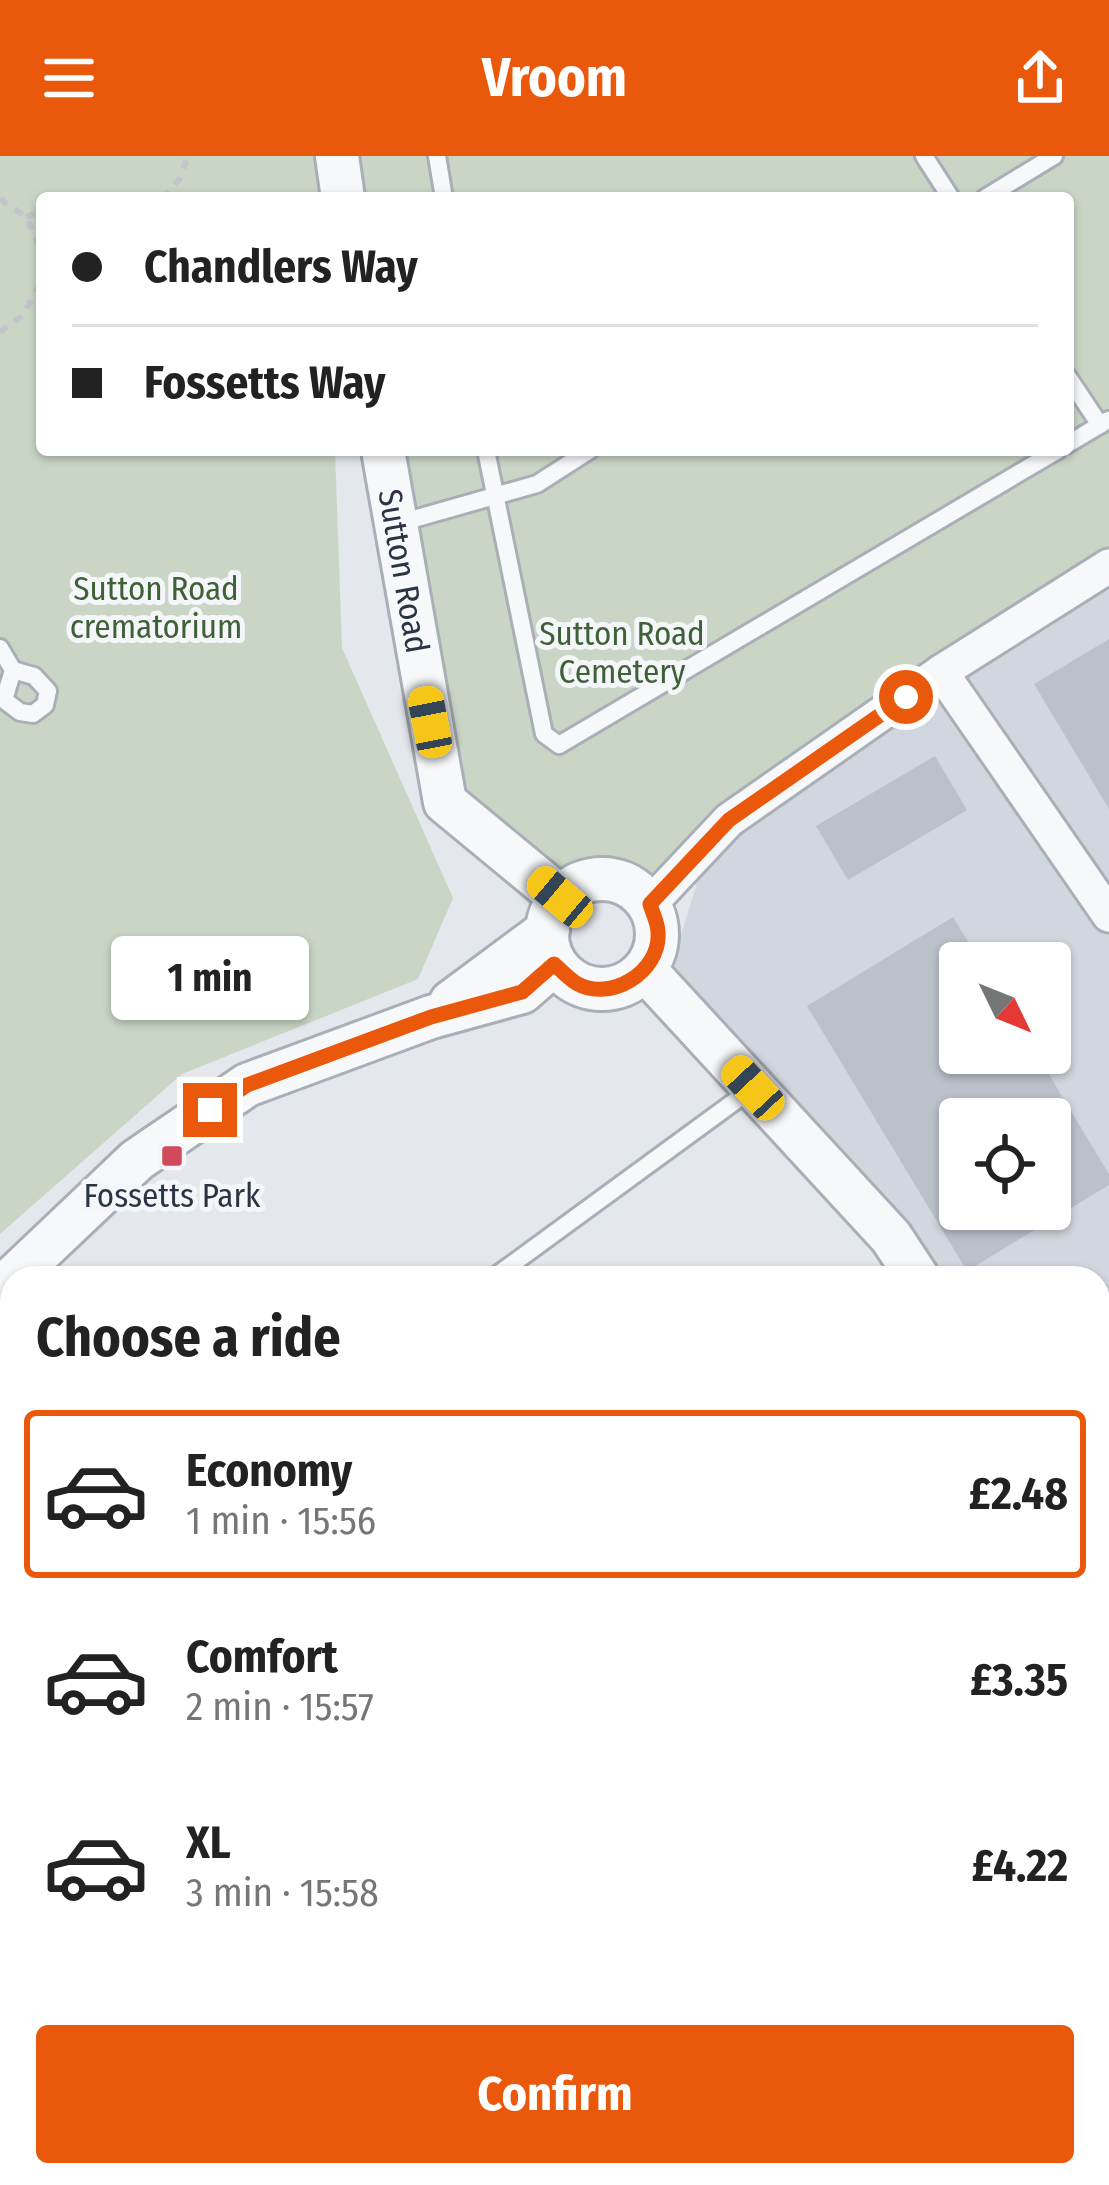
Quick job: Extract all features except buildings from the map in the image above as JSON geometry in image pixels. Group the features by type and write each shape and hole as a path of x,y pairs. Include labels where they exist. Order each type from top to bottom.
{"street":[{"path":"337,156 342,192"},
{"name":"Sutton Road","path":"384,456 445,802 554,930 578,985 612,989 645,970"},
{"path":"650,904 729,820 941,672 1109,566"},
{"path":"941,672 1109,915"},
{"path":"26,1266 137,1160 247,1085 431,1017 522,992 554,930 588,880 623,882 650,904 658,932 655,954 645,970 891,1237 910,1266"}],"lane":[{"path":"437,156 443,192"},
{"path":"924,156 947,192"},
{"path":"995,192 1054,156"},
{"path":"1074,384 1104,422 1074,440"},
{"path":"487,456 544,734 559,745 1048,456"},
{"path":"395,524 537,484 581,456"},
{"path":"0,648 13,670"},
{"path":"509,1266 753,1088"}],"path":[{"path":"168,192 180,178 188,156"},
{"path":"0,200 26,218 36,238"},
{"path":"26,218 36,213"},
{"path":"0,332 32,304 36,294"}],"shaded area":[{"path":"1109,577 1109,1266 938,1266 664,991 710,840"}],"green space":[{"name":"Sutton Road crematorium","path":"0,156 318,156 324,192 36,192 36,456 335,456 342,648 453,898 418,979 182,1074 0,1234"},
{"name":"Sutton Road Cemetery","path":"337,156 1109,156 1109,566 941,672 650,904 626,887 606,881 586,884 560,897 445,802 384,456 1074,456 1074,192 342,192"}],"place":[{"name":"Fossetts Park","path":"172,1156"}],"route":[{"path":"210,1110 247,1085 431,1017 522,992 554,964 578,985 612,989 645,970 655,954 658,932 650,904 710,839 729,820 906,697"}]}
